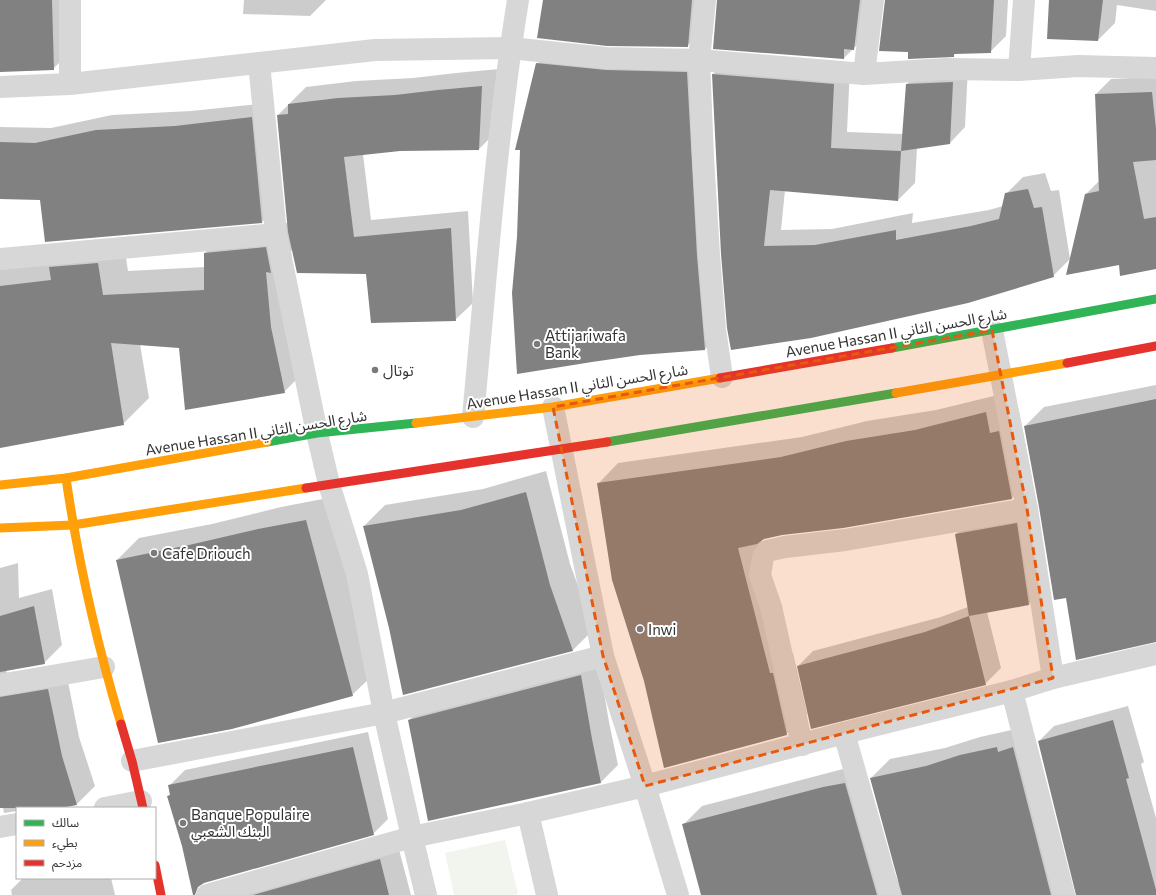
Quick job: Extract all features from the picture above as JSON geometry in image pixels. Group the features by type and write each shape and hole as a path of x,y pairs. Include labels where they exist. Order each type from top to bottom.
{"main road":[{"name":"Avenue Hassan II شارع الحسن الثاني","path":"0,485 66,478 317,433 553,407 992,330 1156,299"},
{"path":"0,528 73,525 329,484 562,450 1001,375 1156,346"},
{"path":"66,478 73,525 104,667 132,761 142,805"},
{"path":"156,869 162,895"}],"street":[{"path":"70,0 70,84"},
{"path":"473,417 510,48 518,0"},
{"path":"705,0 699,60 709,255 715,329 722,377"},
{"path":"864,74 873,0"},
{"path":"1019,70 1024,0"},
{"path":"0,88 70,84 375,50 510,48 606,58 699,60 864,74 946,69 1019,70 1078,66 1156,68"},
{"path":"259,63 276,234 317,433 329,484 357,574 384,713 426,895"},
{"path":"0,259 276,234"},
{"path":"992,330 1027,509 1053,678"},
{"path":"553,407 603,656 678,895"},
{"path":"802,745 771,607 760,576 763,557 767,552 785,547 845,540 1027,509"},
{"path":"206,895 412,837 528,813 645,786 844,733 1012,691 1053,678 1156,654"},
{"path":"132,761 384,713 603,656"},
{"path":"0,685 104,667"},
{"path":"1012,691 1064,895"},
{"path":"844,733 890,895"},
{"path":"117,807 142,805"},
{"path":"528,813 547,895"},
{"path":"0,827 16,824"}],"highlighted area":[{"path":"992,330 1027,509 1053,678 645,786 603,656 553,407"}],"shaded area":[{"path":"505,840 518,894 454,895 445,853"}],"building":[{"path":"0,0 52,0 54,70 0,72"},
{"path":"543,0 692,0 688,47 607,46 537,38"},
{"path":"717,0 860,0 854,50 844,49 844,59 713,49"},
{"path":"885,0 994,0 991,53 954,54 954,57 908,59 908,52 879,51"},
{"path":"1049,0 1103,0 1098,41 1047,39"},
{"path":"536,63 606,70 687,72 697,256 705,350 640,355 517,374 512,293 517,237 520,150 515,150"},
{"path":"712,74 834,84 831,148 901,151 898,201 770,190 764,246 815,245 896,230 896,240 971,226 999,219 1005,193 1028,189 1034,208 1042,207 1054,277 968,303 811,338 731,350 727,328 721,254"},
{"path":"953,82 950,144 901,151 906,84"},
{"path":"482,86 479,150 400,151 344,157 354,237 451,228 456,321 371,323 366,274 297,273 288,232 277,115 288,114 288,104 338,98 395,95"},
{"path":"1152,92 1156,129 1156,160 1133,162 1144,219 1156,217 1156,269 1120,276 1119,265 1066,275 1085,194 1099,191 1095,94"},
{"path":"252,117 262,223 45,242 40,200 0,199 0,142 35,143 96,130 175,126"},
{"path":"266,247 271,273 266,272 271,327 285,393 185,410 179,348 111,343 124,425 0,448 0,286 51,280 49,267 98,263 103,295 204,290 204,253"},
{"path":"1156,399 1156,642 1076,660 1066,598 1054,600 1024,426"},
{"path":"986,412 990,433 999,431 1012,499 843,528 782,535 764,539 757,544 738,548 770,673 773,673 787,735 664,768 644,681 612,580 597,483 781,457 846,441 915,430"},
{"path":"526,492 550,585 573,651 403,695 389,628 363,526 461,510"},
{"path":"306,520 353,696 232,729 158,743 116,560"},
{"path":"1017,523 1029,605 969,616 955,534"},
{"path":"34,606 45,664 0,672 0,616"},
{"path":"969,616 986,685 811,729 797,666 925,632"},
{"path":"581,675 601,783 428,821 408,720"},
{"path":"48,689 62,756 77,805 66,807 0,808 0,697"},
{"path":"1113,720 1129,778 1126,779 1156,890 1156,895 1076,895 1038,741"},
{"path":"353,747 374,835 204,883 198,887 195,895 193,895 182,846 167,796 170,795 168,785"},
{"path":"997,747 998,752 1013,747 1051,895 902,895 870,778 926,766 960,755"},
{"path":"845,783 877,895 701,895 682,824 823,787"},
{"path":"380,859 389,895 253,895"}],"traffic: fast":[{"path":"892,348 1156,299"},
{"path":"607,442 896,393"},
{"path":"267,442 317,433 416,423"}],"traffic: slow":[{"path":"896,393 1067,363"},
{"path":"416,423 553,407 720,378"},
{"path":"0,485 66,478 267,442"},
{"path":"66,478 76,540 89,602 121,724"},
{"path":"0,528 73,525 306,488"}],"traffic: jam":[{"path":"1067,363 1156,346"},
{"path":"720,378 892,348"},
{"path":"306,488 607,442"},
{"path":"121,724 132,761 143,807"},
{"path":"156,870 161,895"}],"place":[{"name":"Attijariwafa Bank","path":"537,344"},
{"name":"توتال","path":"375,370"},
{"name":"Cafe Driouch","path":"154,553"},
{"name":"Inwi","path":"640,629"},
{"name":"Banque Populaire البنك الشعبي","path":"183,823"}]}
